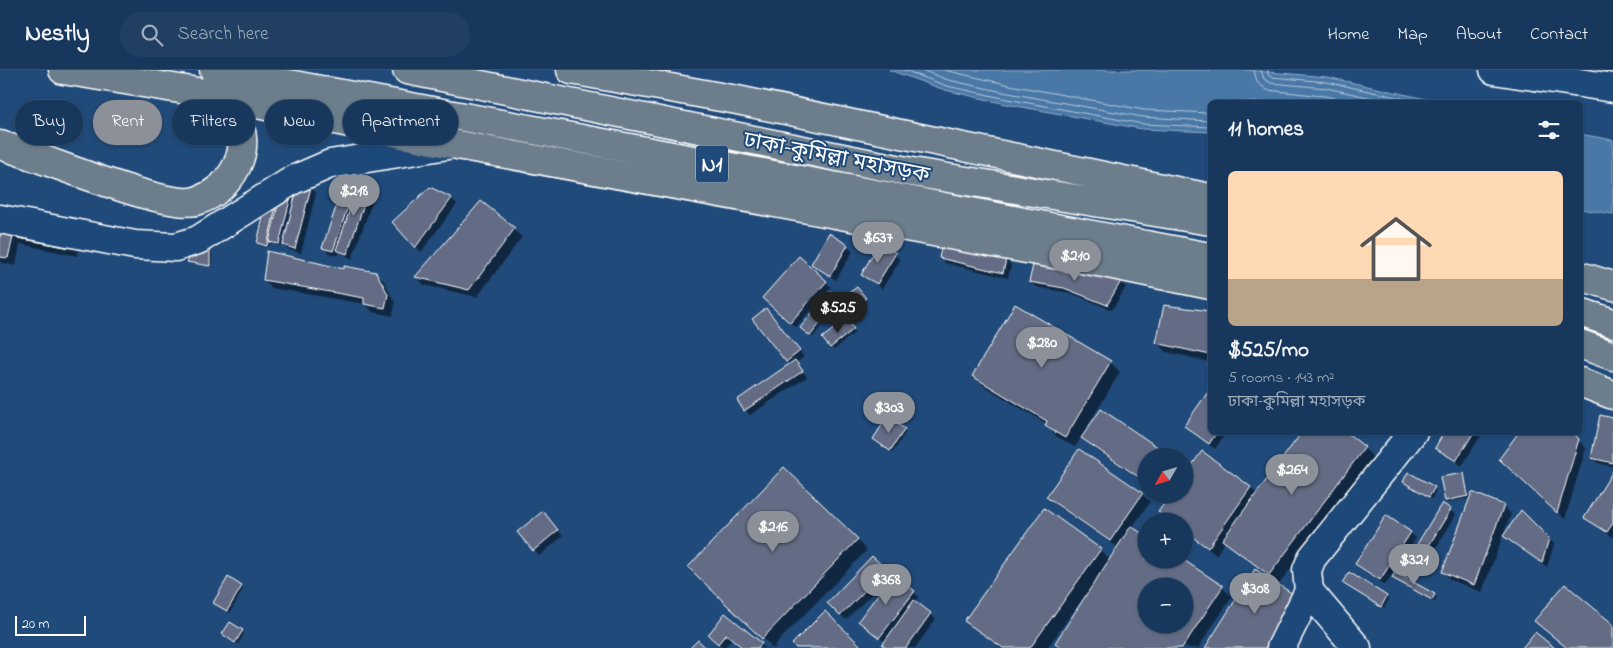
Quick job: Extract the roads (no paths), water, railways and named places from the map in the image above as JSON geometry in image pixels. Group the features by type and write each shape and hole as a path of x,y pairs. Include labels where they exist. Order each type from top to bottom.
{"highway":[{"path":"63,70 198,92 343,122"},
{"name":"ঢাকা–কুমিল্লা মহাসড়ক","path":"214,70 1208,257"},
{"name":"ঢাকা–কুমিল্লা মহাসড়ক","path":"407,70 912,172 1208,221"},
{"path":"571,70 737,100 1208,198"},
{"path":"648,70 737,100"},
{"path":"0,145 163,199 194,201 208,196 223,187 232,176 242,150 238,124 232,113 219,102 198,92"},
{"path":"457,145 1208,285"},
{"path":"1583,277 1613,286"},
{"path":"1583,313 1613,323"},
{"path":"1583,345 1613,356"},
{"path":"1583,383 1613,395"}],"street":[{"path":"1494,70 1613,88"},
{"path":"0,219 135,245 176,247 198,240 293,180 330,164 446,145"},
{"path":"1281,648 1309,590 1307,570 1312,558 1411,435"},
{"path":"1309,590 1357,648"}],"water":[{"path":"889,70 1244,70 1327,77 1430,100 1208,100 1208,132 1142,129 1006,104 945,90"},
{"path":"1583,135 1613,140 1613,214 1583,209"}]}
